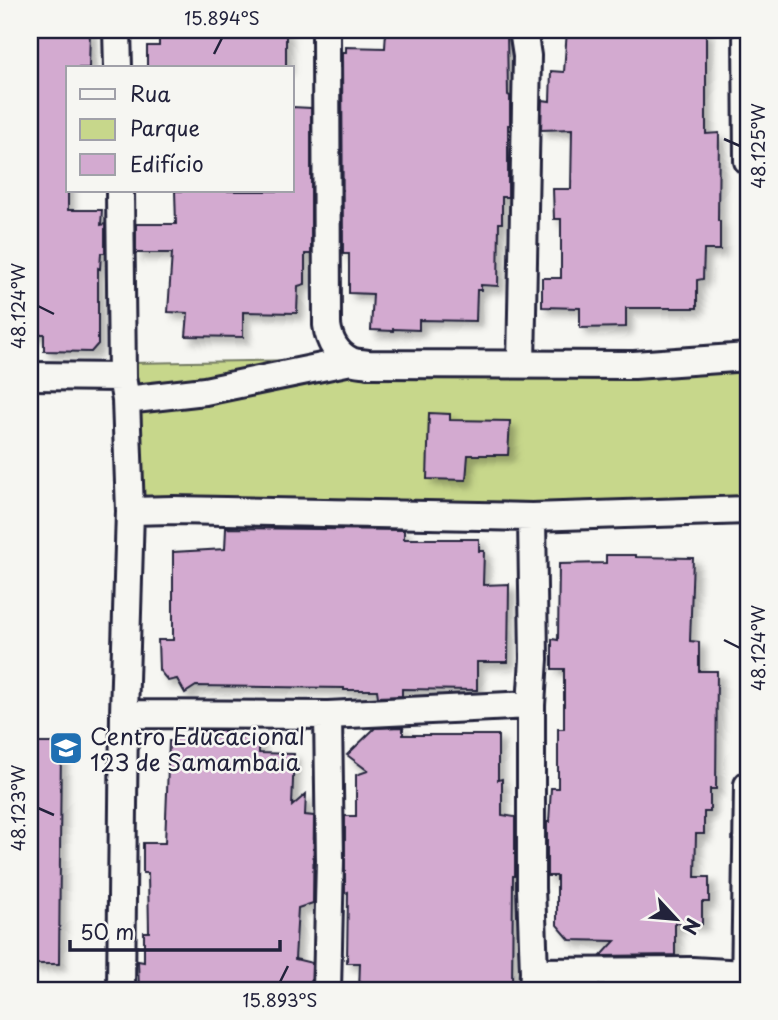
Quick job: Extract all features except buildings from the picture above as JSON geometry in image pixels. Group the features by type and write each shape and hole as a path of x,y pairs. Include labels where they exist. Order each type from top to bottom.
{"street":[{"path":"117,30 118,66"},
{"path":"326,30 327,325 329,338 338,351 351,361"},
{"path":"521,364 527,56 523,30"},
{"path":"747,30 748,160"},
{"path":"120,192 130,511 124,714 121,990"},
{"path":"30,376 125,388 205,391 351,361 634,365 748,357"},
{"path":"130,511 532,517 748,510"},
{"path":"532,517 533,981 680,971 745,982 748,785"},
{"path":"124,714 328,715 531,705"},
{"path":"327,990 330,860 328,715"}],"green space":[{"path":"748,352 748,507 138,504 131,363"}],"place":[{"name":"Centro Educacional 123 de Samambaia","path":"66,748"}]}
